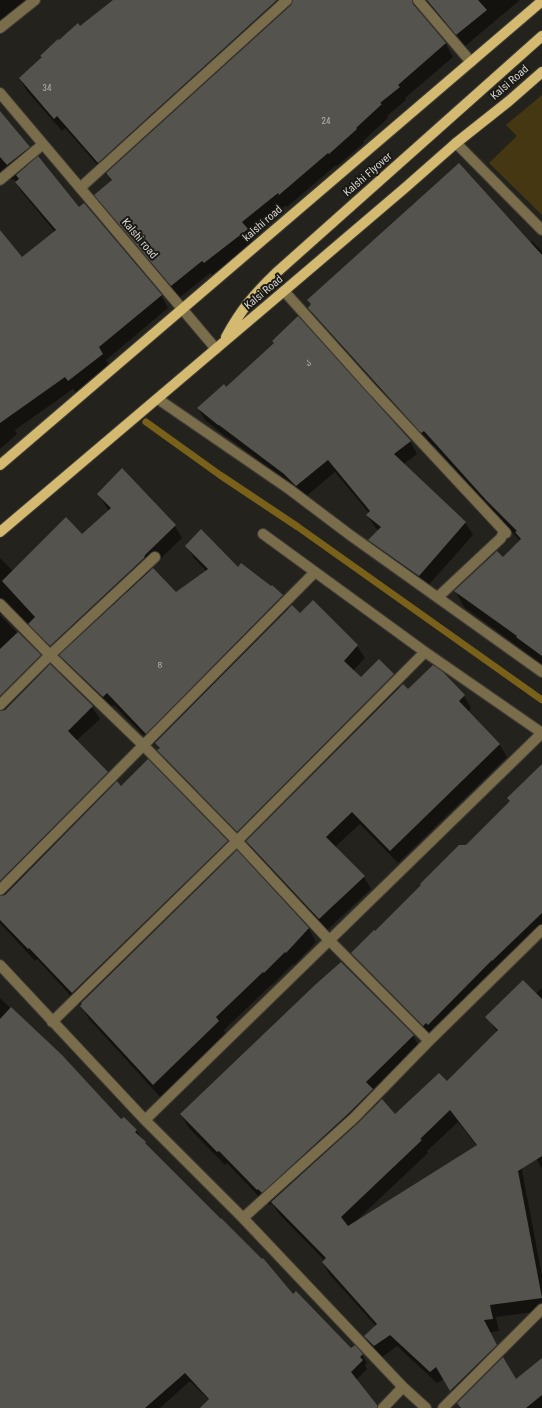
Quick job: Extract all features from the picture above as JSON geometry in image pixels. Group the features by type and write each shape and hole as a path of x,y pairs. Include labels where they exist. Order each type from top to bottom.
{"main road":[{"name":"kalshi road","path":"0,465 542,1"},
{"name":"Kalshi Flyover","path":"219,346 236,318 254,294 542,36"},
{"name":"Kalsi Road","path":"0,532 158,399 456,143 542,72"}],"street":[{"path":"0,28 35,0"},
{"path":"80,188 287,0"},
{"path":"418,0 471,62"},
{"name":"Kalshi road","path":"0,94 182,309 219,346"},
{"path":"456,143 542,230"},
{"path":"0,180 42,145"},
{"path":"284,291 371,388 505,532 501,538 438,597"},
{"path":"158,399 289,489 350,535 542,672"},
{"path":"145,1120 542,733 425,652 264,534"},
{"path":"0,706 50,655 155,557"},
{"path":"0,890 315,572"},
{"path":"0,604 50,655 144,746 237,841 329,940 429,1041"},
{"path":"52,1022 237,841 425,652"},
{"path":"243,1218 354,1118 429,1041 542,930"},
{"path":"0,965 145,1120 243,1218 403,1387 426,1408"},
{"path":"443,1408 542,1309"},
{"path":"383,1408 403,1387"}],"shaded area":[{"path":"542,95 542,215 489,163 517,136 506,125"}],"building":[{"path":"113,0 277,0 98,163 57,116 54,119 19,78 42,57 40,56 58,39 59,40 78,23 80,26"},
{"path":"293,0 412,0 413,4 446,43 398,85 400,87 380,103 382,104 329,154 328,153 279,195 278,193 242,222 248,229 204,263 202,261 171,286 94,195 112,180 106,173 291,5"},
{"path":"427,0 478,0 487,10 456,35"},
{"path":"0,111 30,147 7,165 0,157"},
{"path":"38,156 79,207 84,203 162,295 99,347 103,354 68,381 65,377 0,423 0,230 22,257 56,230 15,182 19,179 16,175"},
{"path":"459,163 542,255 542,656 516,637 517,636 454,591 497,551 503,557 521,539 515,532 517,531 486,500 424,431 421,433 308,308 311,304 307,300"},
{"path":"298,316 411,441 394,454 466,522 419,576 368,540 381,527 366,515 370,511 328,460 296,486 284,474 197,408 224,384 226,387 274,343 272,341"},
{"path":"122,468 176,525 145,555 144,558 50,646 28,624 35,617 2,581 66,517 82,534 111,508 97,494"},
{"path":"201,529 238,567 241,563 271,586 272,585 283,595 146,734 107,693 103,697 59,655 153,568 176,592 208,569 185,546"},
{"path":"313,600 358,645 344,661 361,677 379,659 394,674 237,832 157,750 160,748 155,743 292,605 300,613"},
{"path":"18,632 41,655 0,696 0,649"},
{"path":"50,664 93,706 68,731 108,772 0,881 0,711 5,710"},
{"path":"433,665 443,672 465,695 459,701 500,744 390,851 352,812 326,837 365,876 319,919 246,841 403,684 408,689"},
{"path":"148,759 228,841 72,993 0,920 0,896 5,895 117,781 121,786"},
{"path":"542,764 542,913 492,960 428,1025 426,1023 423,1026 351,953 421,885 420,884 459,845 466,845 510,801 507,798"},
{"path":"237,850 309,928 286,953 285,952 264,973 263,972 216,1017 219,1021 153,1085 80,1006 82,1004 81,1003"},
{"path":"341,962 414,1035 366,1082 373,1089 262,1193 258,1189 257,1190 219,1151 217,1152 180,1114"},
{"path":"523,980 542,999 542,1156 518,1171 542,1298 490,1305 493,1319 484,1320 497,1345 450,1391 436,1367 430,1372 390,1335 374,1346 364,1336 377,1324 322,1262 326,1258 271,1202 358,1123 382,1099 395,1114 439,1073 447,1081 498,1030 485,1017","holes":["450,1110 477,1145 348,1226 341,1217 422,1140 420,1139"]},
{"path":"11,1007 62,1055 121,1119 124,1117 137,1130 135,1132 146,1142 145,1143 221,1219 262,1259 263,1258 293,1294 296,1291 351,1348 355,1345 363,1354 360,1357 363,1360 351,1372 377,1405 377,1408 200,1408 209,1399 185,1373 145,1408 0,1408 0,1019"},
{"path":"503,1357 516,1379 542,1358 542,1395 526,1408 461,1408 457,1403"}],"waterway":[{"path":"146,422 220,475 298,527 542,700"}]}
